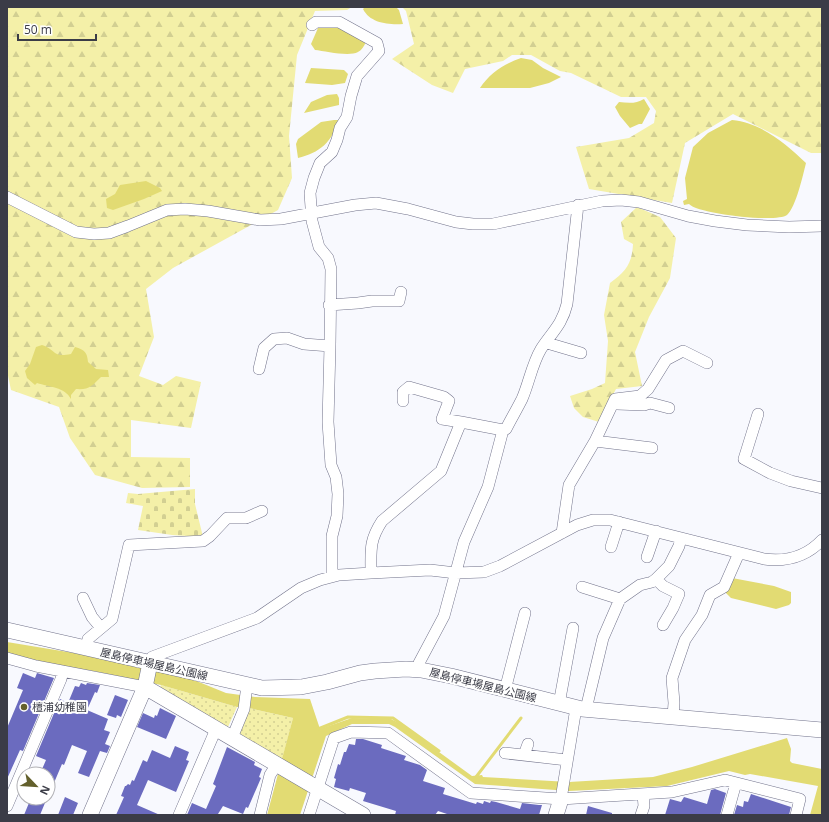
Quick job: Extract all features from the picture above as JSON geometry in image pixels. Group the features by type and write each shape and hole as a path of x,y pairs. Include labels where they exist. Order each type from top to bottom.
{"main road":[{"name":"屋島停車場屋島公園線","path":"7,630 150,663 246,690 301,687 360,673 375,671 398,669 419,670 451,676 559,704 581,708 822,730"},
{"path":"90,815 145,687 150,663"},
{"path":"145,687 363,815"},
{"path":"556,815 562,795"}],"street":[{"path":"312,25 316,22 340,22 377,43 379,51 357,76 351,96 348,117 340,128 332,152 320,163 310,194 312,221 319,247 328,258 331,269 328,422 331,465 336,478 338,494 337,516 332,536 332,576"},
{"path":"7,197 76,232 94,234 109,233 167,210 208,210 260,220 281,219 355,205 376,203 408,209 456,222 473,224 493,224 602,201 639,202 715,222 754,226 822,226"},
{"path":"419,670 419,663 444,616 464,542 488,487 503,430 506,429 522,398 541,349 565,315 578,205"},
{"path":"330,305 372,301 399,301 401,292"},
{"path":"259,369 264,348 274,339 287,338 304,344 330,346"},
{"path":"547,342 581,353"},
{"path":"562,533 569,485 595,441 615,399 640,396 648,389 666,360 683,351 708,363"},
{"path":"403,401 403,392 410,387 444,397 449,401 442,419 503,430"},
{"path":"613,404 644,405 650,403 669,408"},
{"path":"758,414 744,459 770,473 791,481 822,488"},
{"path":"371,573 371,549 375,531 382,521 441,471 461,422"},
{"path":"595,441 652,448"},
{"path":"86,648 88,639 112,619 129,545 203,541 210,536 227,518 246,518 262,511"},
{"path":"150,663 152,657 257,618 302,588 332,576 430,570 456,573 492,570 577,525 593,520 619,522 764,559 783,560 801,555 810,551 822,540"},
{"path":"610,547 619,522"},
{"path":"647,557 656,532"},
{"path":"562,795 568,760 581,708 603,638 620,600 636,587 652,582 669,566 682,538"},
{"path":"673,717 674,703 672,678 685,640 702,616 710,595 724,587 739,553"},
{"path":"656,579 663,586 679,594 663,625"},
{"path":"582,587 620,600"},
{"path":"83,598 92,617 101,628"},
{"path":"505,690 525,613"},
{"path":"559,704 573,628"},
{"path":"7,658 36,666 145,687"},
{"path":"7,806 61,679 62,671"},
{"path":"232,738 244,709 246,690"},
{"path":"179,815 216,729"},
{"path":"308,815 314,786 334,738 350,732 388,733 471,793 562,795 643,794 679,791 724,780 800,799 796,815"},
{"path":"524,755 528,744"},
{"path":"505,754 568,760"},
{"path":"260,815 270,775 278,766"},
{"path":"726,815 736,782"},
{"path":"641,815 644,806 643,794"}],"green space":[{"path":"7,7 352,7 347,10 315,11 297,55 289,136 292,178 278,210 173,268 146,289 154,337 139,376 163,385 176,376 201,382 191,428 131,420 131,457 190,458 190,487 142,488 95,475 70,438 59,407 11,390 7,371"},
{"path":"402,7 822,7 822,153 811,153 733,114 685,143 672,203 589,189 576,147 629,138 654,123 656,111 646,97 621,97 571,73 560,71 531,55 512,55 503,61 465,69 453,93 432,85 392,59 414,44 406,11"},
{"path":"637,207 660,217 676,238 670,278 649,317 635,352 642,386 616,389 599,422 583,417 574,408 570,396 605,383 608,341 604,315 610,283 624,271 630,262 631,257 633,244 624,239 621,222"},
{"path":"195,489 195,504 203,537 172,535 138,530 143,506 126,503 128,493 138,494"},
{"path":"161,685 237,707 228,727 159,689"},
{"path":"249,708 293,718 282,760 239,735"}],"shaded area":[{"path":"365,7 396,7 399,10 403,24 391,24 375,20 366,14 363,9"},
{"path":"340,27 366,42 361,50 349,54 315,50 311,44 318,28"},
{"path":"521,58 532,60 543,68 561,77 549,83 530,88 480,88 488,78 498,70"},
{"path":"311,68 344,70 348,74 345,83 332,85 305,83"},
{"path":"337,94 339,98 339,105 304,113 311,102 327,95"},
{"path":"644,99 650,109 642,124 630,128 615,107 619,102 629,103"},
{"path":"338,120 333,135 329,140 319,150 298,158 296,144 298,139 321,122"},
{"path":"732,120 753,125 763,130 782,142 806,163 796,198 787,215 780,217 754,218 721,214 695,208 689,204 684,205 683,201 687,199 685,178 693,147 708,133"},
{"path":"146,181 160,188 162,191 113,210 107,208 106,199 115,194 120,185"},
{"path":"42,345 61,355 71,354 75,347 81,349 85,352 88,362 96,369 108,370 109,377 101,377 93,385 87,388 76,389 71,395 71,399 65,392 56,388 37,383 35,385 27,378 25,371 30,364 36,347"},
{"path":"732,578 774,586 791,592 791,603 776,609 731,598 725,592"},
{"path":"7,642 92,656 194,680 226,693 255,697 310,699 320,729 352,718 391,719 399,723 472,776 482,775 483,777 569,782 653,777 692,767 787,738 791,749 790,761 792,763 822,769 822,815 810,815 818,786 750,774 745,775 729,771 667,786 569,791 475,784 389,724 352,724 326,736 300,815 267,815 293,718 249,708 237,707 161,685 7,655"}],"building":[{"path":"23,673 35,678 37,673 54,678 23,751 20,750 7,779 7,728 23,690 17,688"},
{"path":"81,683 86,685 87,683 100,685 97,693 95,692 87,710 108,719 104,730 110,732 105,744 110,746 107,753 100,751 89,777 78,773 87,751 72,745 64,765 62,764 56,778 56,766 43,766 46,760 36,756 60,699 68,703 75,686 79,687"},
{"path":"115,695 128,700 121,717 117,715 116,718 107,715"},
{"path":"160,708 176,716 166,739 137,727 143,713 154,718 155,715 157,716"},
{"path":"356,739 363,739 382,745 381,748 406,756 404,760 420,765 427,770 423,781 445,788 443,794 476,804 477,802 483,804 484,801 490,803 491,801 520,809 522,803 542,805 539,815 450,815 438,811 435,815 395,815 396,811 363,801 366,793 350,788 349,791 334,787 336,779 334,778 338,764 340,765 344,752 346,752 349,744 355,745"},
{"path":"175,746 189,752 186,760 189,761 176,792 148,780 137,805 160,815 116,815 124,797 121,796 125,786 128,784 130,785 132,780 134,781 143,760 147,762 152,750 170,758"},
{"path":"227,747 255,762 254,765 262,769 259,777 261,778 248,808 246,807 243,814 223,806 218,814 221,815 187,815 192,803 206,809 216,786 213,784"},
{"path":"715,789 726,793 720,815 665,815 670,799 681,802 684,797 707,804 711,790"},
{"path":"751,794 791,807 789,815 734,815 737,805 743,807 744,801 748,802"},
{"path":"65,797 78,803 73,815 58,815"},
{"path":"28,806 44,806 40,815 24,815"},
{"path":"588,806 612,813 612,815 586,815"}],"waterway":[{"path":"318,729 348,717 393,718 439,751"},
{"path":"476,777 521,718"}],"place":[{"name":"檀浦幼稚園","path":"24,707"}]}
